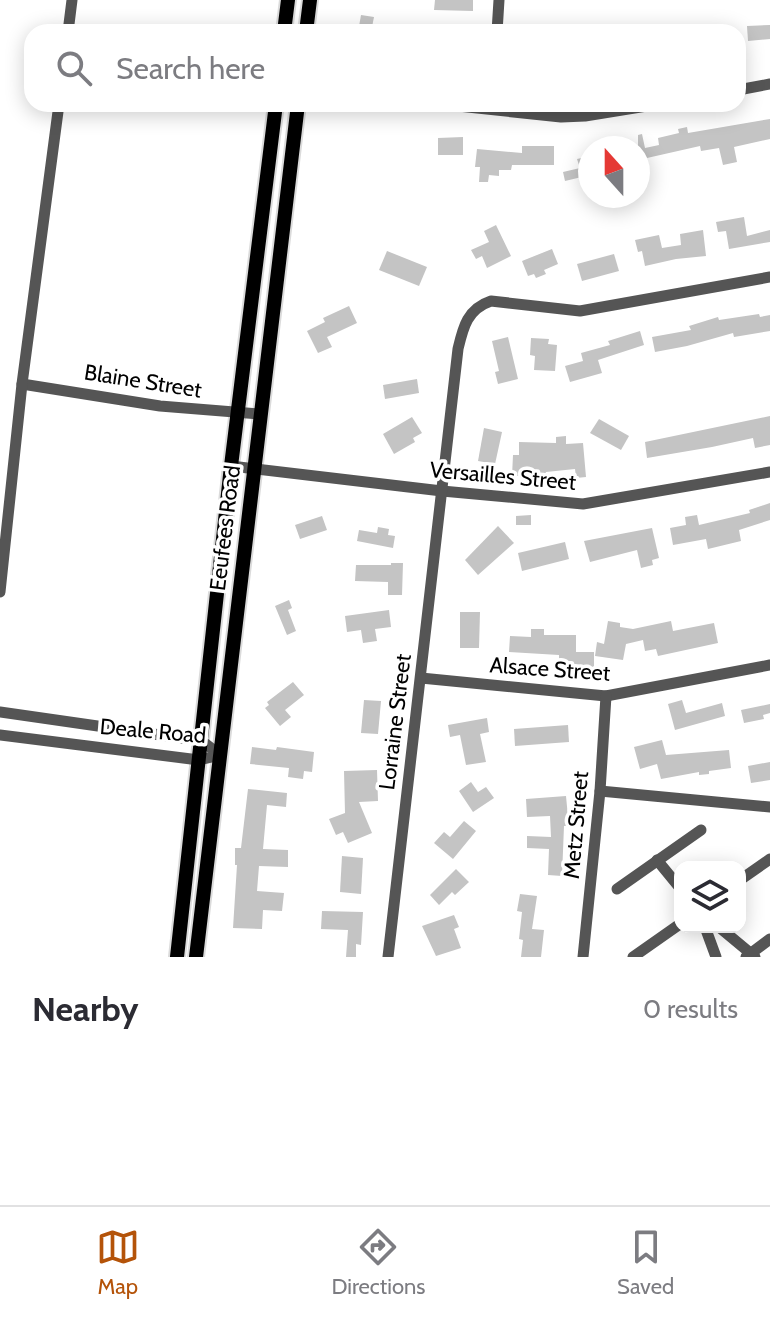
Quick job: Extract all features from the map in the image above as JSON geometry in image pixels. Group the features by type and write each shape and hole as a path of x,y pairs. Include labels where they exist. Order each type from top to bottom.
{"main road":[{"path":"285,24 288,0"},
{"path":"307,24 310,0"},
{"name":"Eeufees Road","path":"177,957 237,413 275,112"},
{"name":"Eeufees Road","path":"196,957 297,112"}],"street":[{"path":"69,24 72,0"},
{"path":"498,24 499,0"},
{"path":"746,88 770,84"},
{"path":"0,592 22,384 58,112"},
{"path":"526,112 561,117 610,112"},
{"name":"Lorraine Street","path":"388,957 462,329 471,313 483,303 497,300 580,311 770,277"},
{"name":"Blaine Street","path":"22,384 160,406 259,414"},
{"name":"Versailles Street","path":"231,466 583,504 770,472"},
{"name":"Alsace Street","path":"421,678 606,696 770,665"},
{"name":"Metz Street","path":"583,957 606,696"},
{"name":"Deale Road","path":"0,712 202,741 220,755"},
{"name":"Deale Road","path":"0,735 199,760 220,755"},
{"path":"600,791 770,807"},
{"path":"617,889 701,830"},
{"path":"746,876 770,859"},
{"path":"657,860 674,881"},
{"path":"633,957 674,928"},
{"path":"707,933 716,957"},
{"path":"725,933 750,956 770,939"}],"building":[{"path":"435,0 473,0 473,11 434,10"},
{"path":"361,15 374,17 373,24 359,24"},
{"path":"770,25 770,39 748,41 747,26"},
{"path":"770,119 770,139 734,147 737,162 723,165 719,148 701,151 700,146 650,157 650,147 659,145 658,138 679,133 678,129 687,127 688,133"},
{"path":"463,137 463,155 438,155 438,138"},
{"path":"522,146 554,146 554,165 512,165 511,170 499,170 499,176 489,175 488,182 479,182 480,167 475,167 477,149 522,153"},
{"path":"578,168 578,178 565,181 563,172"},
{"path":"744,217 747,236 770,230 770,242 729,249 726,231 718,232 716,222"},
{"path":"496,225 511,256 487,268 482,256 476,259 471,250 489,242 484,231"},
{"path":"703,230 706,256 645,266 642,251 638,252 635,240 659,235 662,248 681,245 680,234"},
{"path":"552,249 558,264 544,270 546,274 536,278 534,274 528,276 522,261"},
{"path":"387,251 427,267 419,286 379,270"},
{"path":"614,254 619,271 582,281 577,264"},
{"path":"349,306 357,323 327,337 332,347 318,353 307,331 325,322 323,318"},
{"path":"759,314 760,317 770,315 770,331 734,337 733,333 655,352 652,337 691,330 689,326 718,317 719,320"},
{"path":"640,331 644,345 598,360 602,373 570,382 565,366 583,361 581,353 610,345 608,341"},
{"path":"508,337 518,379 498,384 495,372 499,371 492,341"},
{"path":"531,338 549,339 548,344 557,345 555,371 534,370 535,356 530,355"},
{"path":"417,379 419,393 385,399 383,385"},
{"path":"770,416 770,445 755,448 753,438 647,458 645,442"},
{"path":"412,417 422,433 413,438 415,442 394,454 383,434"},
{"path":"599,419 629,436 621,450 590,433"},
{"path":"484,428 502,432 495,464 478,461"},
{"path":"566,436 566,444 583,443 586,477 576,478 575,469 546,472 546,476 512,476 513,455 519,455 519,442 556,443 556,437"},
{"path":"770,503 770,520 739,530 741,541 708,549 706,539 673,545 670,528 686,525 685,517 697,515 699,525 750,513 749,510"},
{"path":"531,515 531,525 516,525 516,516"},
{"path":"322,516 327,530 300,539 295,525"},
{"path":"498,526 514,543 478,575 465,560"},
{"path":"378,527 389,529 388,535 395,536 393,548 357,541 359,530 377,533"},
{"path":"652,528 659,558 652,560 653,565 641,568 637,550 590,562 584,541"},
{"path":"565,542 569,559 522,571 518,553"},
{"path":"403,563 402,595 388,595 388,582 355,581 356,565"},
{"path":"289,600 292,608 288,610 296,631 287,635 275,606"},
{"path":"389,610 391,627 375,629 377,641 363,643 361,630 347,632 345,616"},
{"path":"460,612 480,612 479,648 460,648"},
{"path":"608,621 633,629 671,621 673,631 714,623 718,643 658,656 656,649 645,651 643,640 626,644 623,660 595,656 597,642 604,644"},
{"path":"531,629 544,629 544,635 576,635 576,652 594,652 594,674 581,674 581,665 559,665 559,655 509,652 510,636 531,637"},
{"path":"293,682 304,695 285,710 291,717 280,726 265,708 269,705 267,702"},
{"path":"364,700 381,701 378,734 361,733"},
{"path":"682,700 686,713 722,703 725,716 675,730 668,704"},
{"path":"770,704 770,713 763,715 764,719 744,723 741,710"},
{"path":"487,718 489,732 480,734 486,762 466,765 460,735 450,737 448,725"},
{"path":"568,725 569,742 515,746 514,729"},
{"path":"662,740 666,755 729,750 731,768 709,771 709,774 699,775 699,772 661,779 657,764 640,769 634,747"},
{"path":"252,747 314,752 312,772 304,771 303,779 288,777 289,768 250,764"},
{"path":"770,762 770,780 751,783 748,766"},
{"path":"377,770 378,801 359,802 372,833 348,843 343,832 336,835 329,819 345,813 344,771"},
{"path":"471,782 478,792 486,787 494,798 473,812 459,791"},
{"path":"248,789 287,793 286,807 267,805 263,849 288,850 288,867 259,866 257,891 284,893 282,911 263,910 262,929 233,928 237,865 235,848 241,848"},
{"path":"566,796 568,817 572,817 573,825 564,826 562,876 548,875 549,849 527,848 527,836 551,837 550,816 527,817 526,799"},
{"path":"464,821 476,831 453,859 434,843 444,832 450,837"},
{"path":"342,856 363,858 361,894 340,892"},
{"path":"456,869 469,882 455,895 452,892 439,905 430,895"},
{"path":"520,894 537,896 532,929 544,930 541,957 521,957 522,912 517,911"},
{"path":"322,911 363,912 361,945 356,944 356,957 346,957 348,930 321,929"},
{"path":"454,915 459,927 454,929 461,948 436,956 422,926"}]}
